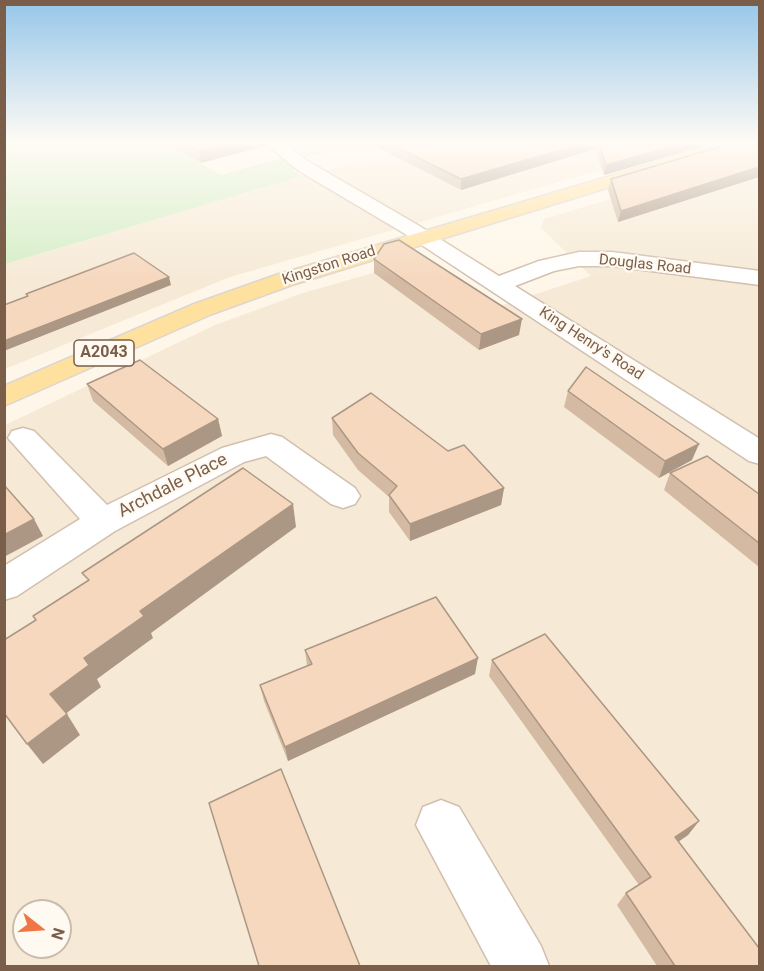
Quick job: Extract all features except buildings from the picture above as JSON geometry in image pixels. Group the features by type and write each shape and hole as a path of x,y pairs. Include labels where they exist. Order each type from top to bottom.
{"main road":[{"name":"Kingston Road","path":"4,397 203,309 298,275 580,189"}],"street":[{"name":"King Henry's Road","path":"343,189 498,284 759,454"},
{"name":"Douglas Road","path":"498,284 547,266 579,259 612,259 759,278"},
{"path":"23,438 103,522"},
{"name":"Archdale Place","path":"4,585 103,522 233,456 271,444 343,496"},
{"path":"441,825 521,966"}],"shaded area":[{"path":"257,189 533,189 230,277 5,369 5,264"},
{"path":"642,189 759,189 759,966 5,966 5,425 215,325 303,293 404,264 490,309 591,276 541,228 544,219"}],"green space":[{"path":"5,189 257,189 5,264"}]}
